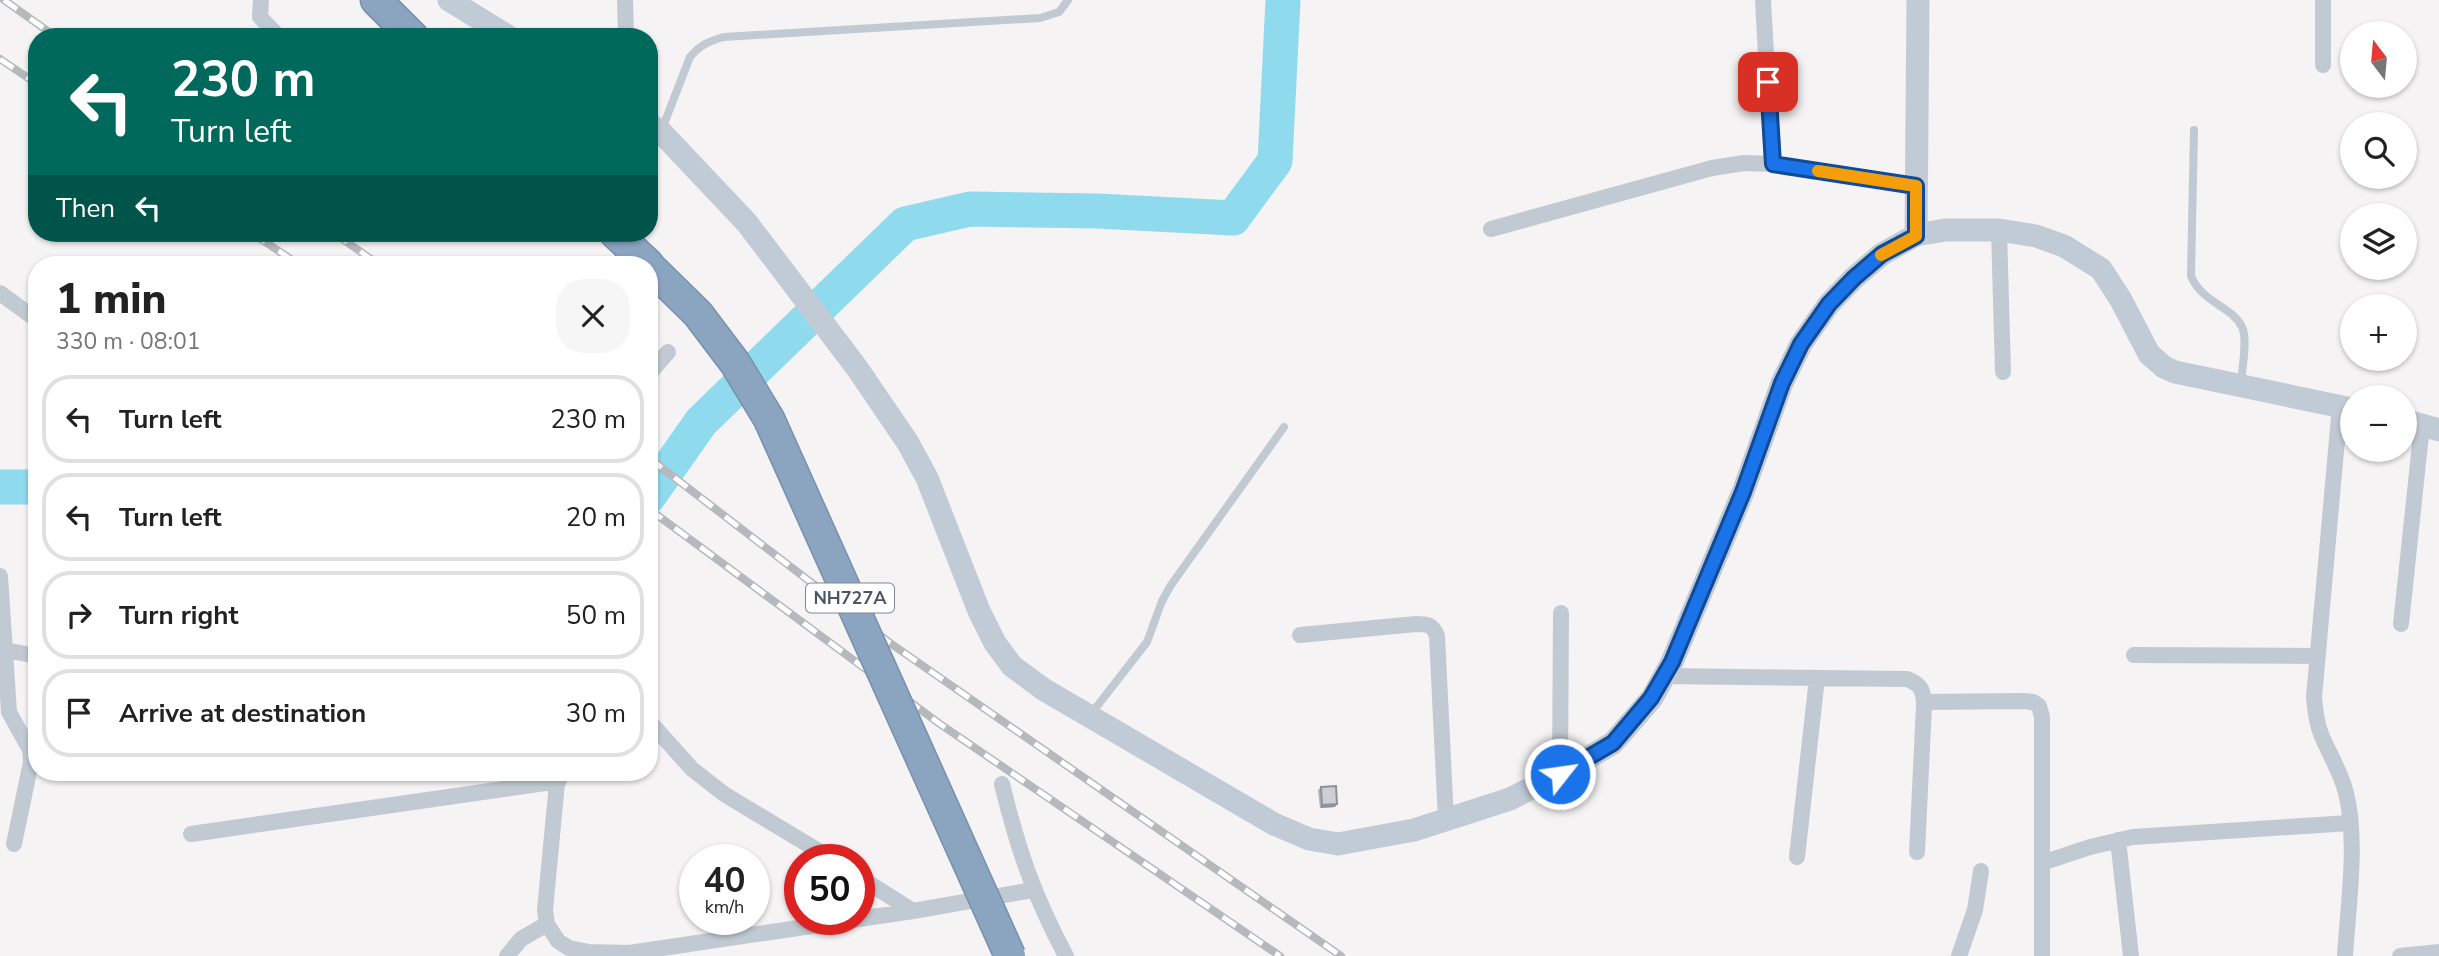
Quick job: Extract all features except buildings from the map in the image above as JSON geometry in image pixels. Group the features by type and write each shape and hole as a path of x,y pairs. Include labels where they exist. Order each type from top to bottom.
{"highway":[{"path":"376,0 404,28"},
{"name":"NH727A","path":"624,242 639,256"},
{"name":"NH727A","path":"658,275 698,314 735,363 769,419 1010,956"}],"main road":[{"path":"449,0 494,28"},
{"path":"1916,236 1919,0"},
{"path":"658,131 747,223 857,368 908,443 927,478 979,611 995,643 1012,666 1089,716 1274,824 1309,839 1338,844 1374,839 1510,799 1613,743 1651,698 1672,662 1743,492 1782,383 1801,344 1829,304 1854,278 1882,254 1916,236 1945,230 1999,230 2036,236 2064,246 2101,269 2149,354 2164,367 2175,372 2340,407"}],"street":[{"path":"261,0 260,17 270,28"},
{"path":"625,0 626,28"},
{"path":"1763,0 1773,164"},
{"path":"2323,0 2323,65"},
{"path":"1491,229 1712,168 1744,163 1773,164 1916,186"},
{"path":"1999,230 2003,372"},
{"path":"0,293 28,313"},
{"path":"658,364 668,352"},
{"path":"2401,624 2422,425"},
{"path":"2340,461 2318,656 2315,713 2320,734 2342,776 2347,796 2350,823 2345,956"},
{"path":"0,576 9,712 28,746"},
{"path":"1560,774 1561,613"},
{"path":"1300,635 1416,624 1428,624 1434,628 1437,636 1446,820"},
{"path":"5,650 28,654"},
{"path":"2134,655 2318,656"},
{"path":"1664,676 1907,679 1917,683 1924,693 1917,852"},
{"path":"1797,857 1817,678"},
{"path":"1924,702 2023,701 2039,706 2042,717 2042,956"},
{"path":"658,730 692,769 724,794 807,844"},
{"path":"14,844 29,781"},
{"path":"191,834 527,781"},
{"path":"558,781 545,910 547,925 558,941 569,948 589,952 629,953 913,911 1033,890"},
{"path":"1002,784 1014,834 1033,890 1066,956"},
{"path":"2042,863 2118,839 2350,823"},
{"path":"2118,839 2131,956"},
{"path":"1959,956 1975,910 1981,871"},
{"path":"875,887 913,911"},
{"path":"507,956 521,939 547,925"},
{"path":"2400,956 2439,952"}],"lane":[{"path":"658,122 690,57 709,41 724,37 1040,18 1059,12 1068,0"},
{"path":"2194,130 2191,276 2199,292 2242,327 2244,336 2241,386"},
{"path":"1089,716 1147,642 1171,585 1284,427"}],"waterway":[{"path":"658,483 701,422 905,224 970,209 1097,211 1233,218 1275,161 1283,0"},
{"path":"0,487 28,487"}],"railway":[{"path":"4,0 43,28"},
{"path":"0,59 28,78"},
{"path":"265,242 286,256"},
{"path":"347,242 367,256"},
{"path":"658,465 890,643 1341,956"},
{"path":"658,516 940,724 1280,956"}],"slow traffic":[{"path":"1818,171 1916,186 1916,236 1881,255"}],"route":[{"path":"1560,774 1613,743 1651,698 1672,662 1743,492 1782,383 1801,344 1829,304 1854,278 1882,254 1916,236 1916,186 1773,164 1768,82"}]}
